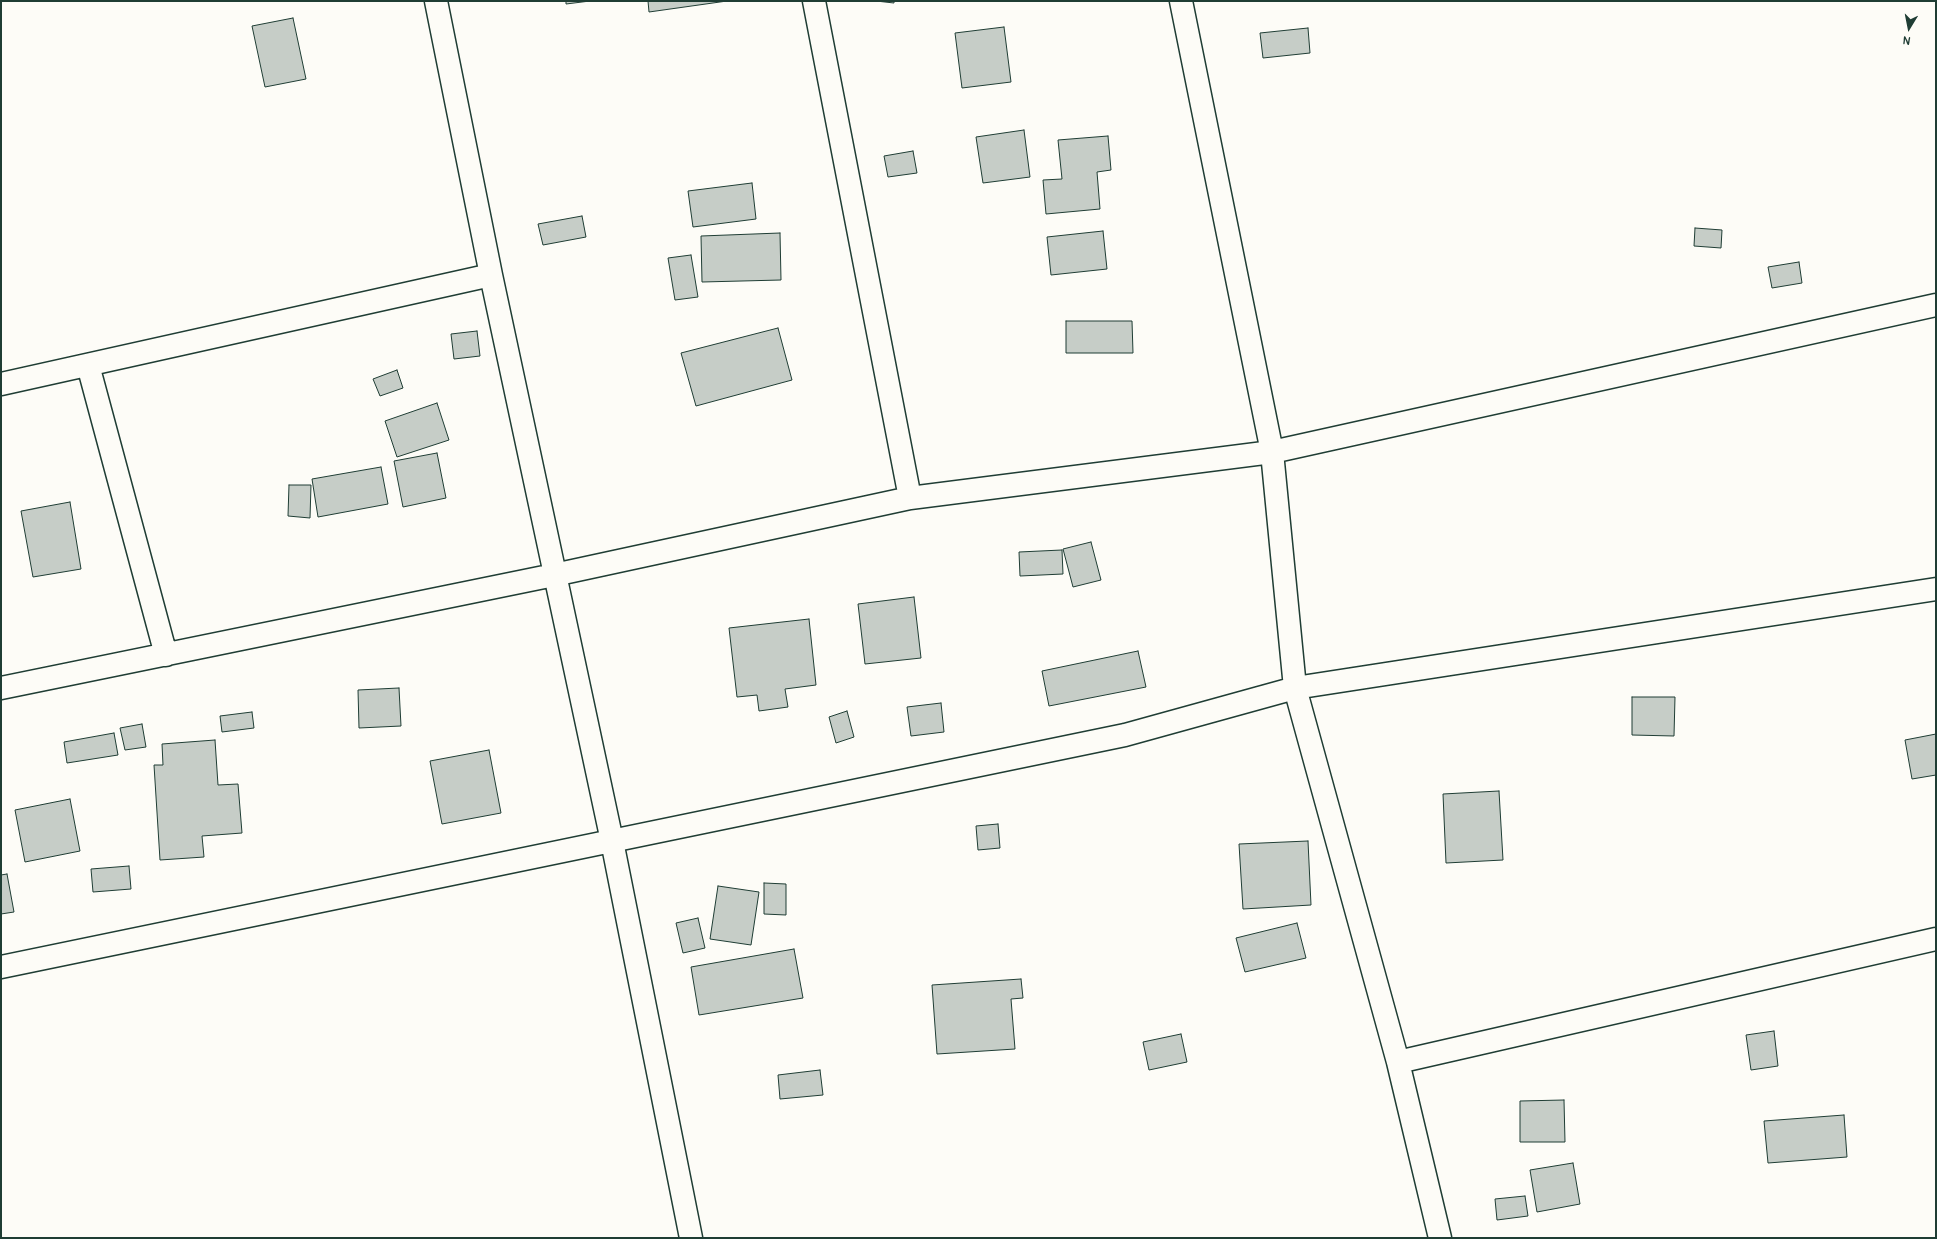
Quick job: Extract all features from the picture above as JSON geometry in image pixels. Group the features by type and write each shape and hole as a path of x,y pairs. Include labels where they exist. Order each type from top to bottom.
{"street":[{"path":"436,1 491,275 612,841 691,1238"},
{"path":"814,1 910,498"},
{"path":"1181,1 1272,452 1294,688 1398,1062 1440,1238"},
{"path":"1,384 491,275"},
{"path":"1,688 554,575 910,498 1272,452 1936,306"},
{"path":"88,365 166,654"},
{"path":"1,967 1125,735 1294,688 1936,589"},
{"path":"1398,1062 1936,939"}],"building":[{"path":"566,1 590,1 566,4"},
{"path":"648,1 727,1 649,12"},
{"path":"876,1 894,1 894,3"},
{"path":"293,18 306,79 265,87 252,26"},
{"path":"1004,27 1011,82 962,88 955,33"},
{"path":"1308,28 1310,53 1263,58 1260,33"},
{"path":"1024,130 1030,177 983,183 976,137"},
{"path":"1108,136 1111,170 1097,172 1100,209 1046,214 1043,180 1062,179 1058,140"},
{"path":"913,151 917,173 888,177 884,156"},
{"path":"752,183 756,219 693,227 688,191"},
{"path":"582,216 586,237 543,245 538,224"},
{"path":"1695,228 1722,230 1721,248 1694,246"},
{"path":"1103,231 1107,269 1051,275 1047,237"},
{"path":"780,233 781,280 702,282 701,236"},
{"path":"691,255 698,297 675,300 668,258"},
{"path":"1799,262 1802,283 1772,288 1768,267"},
{"path":"1066,321 1132,321 1133,353 1066,353"},
{"path":"778,328 792,380 696,406 681,353"},
{"path":"477,331 480,356 454,359 451,334"},
{"path":"397,370 403,388 380,396 373,379"},
{"path":"437,403 449,440 397,457 385,421"},
{"path":"437,453 446,498 403,507 394,461"},
{"path":"381,467 388,504 318,517 312,479"},
{"path":"289,485 311,485 310,518 288,516"},
{"path":"70,502 81,569 33,577 21,511"},
{"path":"1091,542 1101,580 1073,587 1063,549"},
{"path":"1062,550 1063,574 1020,576 1019,552"},
{"path":"914,597 921,658 865,664 858,604"},
{"path":"809,619 816,685 785,689 788,707 759,711 757,695 737,697 729,628"},
{"path":"1138,651 1146,687 1049,706 1042,671"},
{"path":"399,688 401,726 359,728 358,690"},
{"path":"1632,697 1675,697 1674,736 1632,735"},
{"path":"941,703 944,732 911,736 907,707"},
{"path":"847,711 854,737 836,743 829,717"},
{"path":"252,712 254,728 222,732 220,716"},
{"path":"142,724 146,747 125,750 120,728"},
{"path":"114,733 118,755 67,763 64,742"},
{"path":"1936,734 1936,775 1912,779 1905,740"},
{"path":"215,740 218,785 238,784 242,833 202,836 204,857 160,860 154,765 163,765 162,744"},
{"path":"489,750 501,813 442,824 430,761"},
{"path":"1499,791 1503,860 1446,863 1443,794"},
{"path":"70,799 80,851 25,862 15,810"},
{"path":"998,824 1000,848 978,850 976,826"},
{"path":"1308,841 1311,905 1243,909 1239,844"},
{"path":"129,866 131,889 93,892 91,869"},
{"path":"7,874 14,912 1,914 1,875"},
{"path":"764,883 786,884 786,915 764,914"},
{"path":"718,886 759,892 751,945 710,939"},
{"path":"698,918 705,948 683,953 676,923"},
{"path":"1297,923 1306,958 1245,972 1236,938"},
{"path":"794,949 803,998 699,1015 691,967"},
{"path":"1021,979 1023,998 1011,999 1015,1049 937,1054 932,985"},
{"path":"1774,1031 1778,1066 1751,1070 1746,1035"},
{"path":"1181,1034 1187,1062 1149,1070 1143,1042"},
{"path":"820,1070 823,1095 780,1099 778,1075"},
{"path":"1564,1100 1565,1142 1520,1142 1520,1101"},
{"path":"1844,1115 1847,1157 1768,1163 1764,1121"},
{"path":"1573,1163 1580,1204 1537,1212 1530,1170"},
{"path":"1525,1196 1528,1216 1497,1220 1495,1199"}]}
